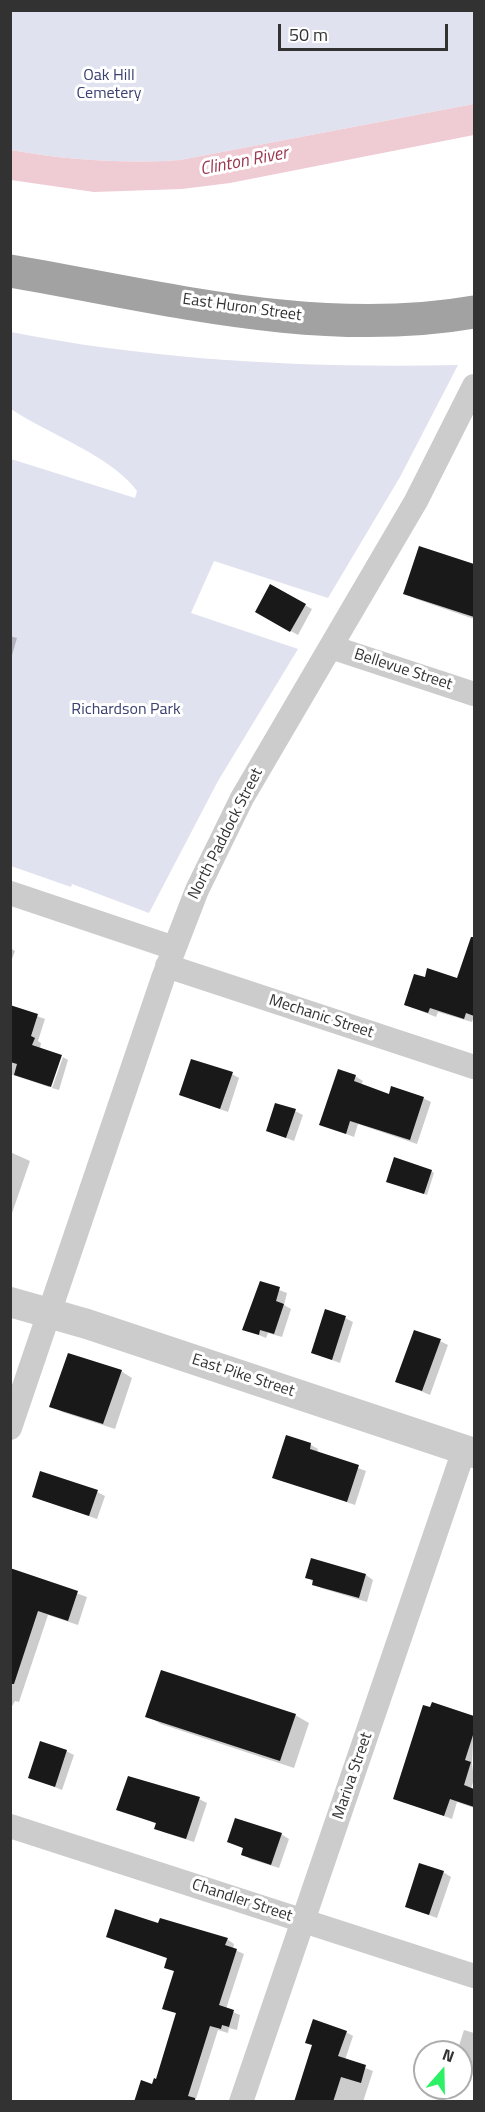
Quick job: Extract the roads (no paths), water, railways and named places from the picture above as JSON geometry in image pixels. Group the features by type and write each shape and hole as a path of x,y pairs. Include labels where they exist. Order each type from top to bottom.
{"highway":[{"name":"East Huron Street","path":"10,271 226,308 318,319 401,321 474,312"}],"street":[{"name":"North Paddock Street","path":"10,1428 196,890 231,820 430,477 474,386"},
{"name":"Bellevue Street","path":"331,647 474,694"},
{"name":"Mechanic Street","path":"10,893 171,957 474,1067"},
{"name":"East Pike Street","path":"10,1302 469,1451"},
{"name":"Mariva Street","path":"241,2102 469,1451"},
{"name":"Chandler Street","path":"10,1826 474,1976"}],"water":[{"name":"Clinton River","path":"474,104 474,135 230,183 182,189 94,192 11,180 11,150 95,160 137,162 180,160"}],"park label":[{"name":"Oak Hill Cemetery","path":"109,85"},
{"name":"Richardson Park","path":"126,710"}]}
